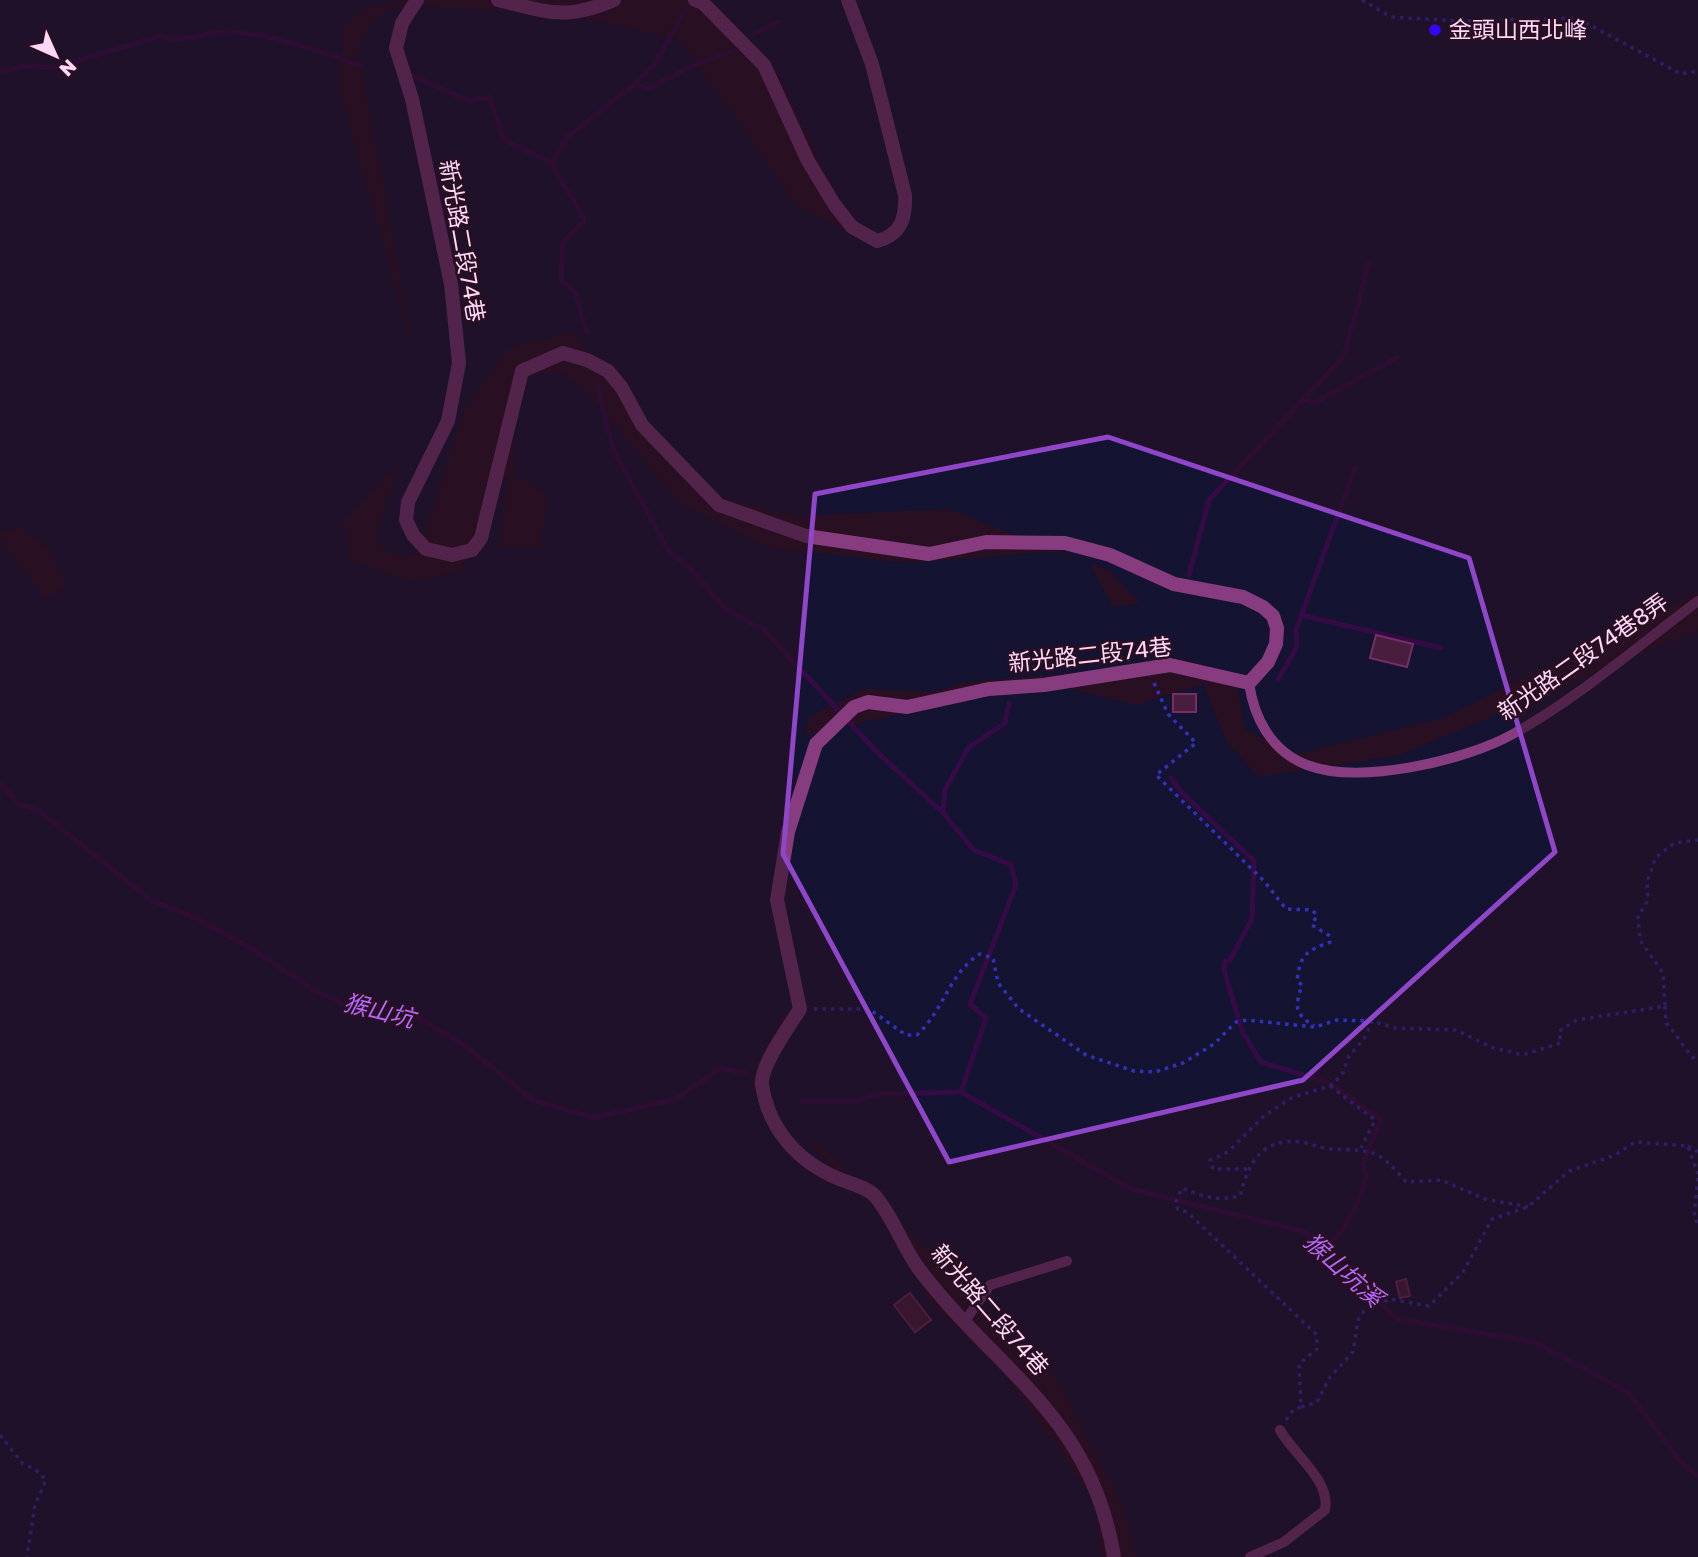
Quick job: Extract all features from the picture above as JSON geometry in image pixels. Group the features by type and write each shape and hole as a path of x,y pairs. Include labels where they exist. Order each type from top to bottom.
{"street":[{"name":"新光路二段74巷","path":"417,0 402,23 396,48 412,99 451,284 458,363 448,421 408,502 406,520 413,535 426,549 452,555 472,550 481,538 522,371 563,353 587,360 608,371 622,388 642,425 719,505 806,536 929,554 1012,540 1085,546 1174,584 1243,597 1263,607 1273,616 1277,628 1276,644 1268,662 1249,683 1170,665 1055,683 989,689 906,707 867,702 854,707 816,744 792,819 777,900 800,1009 774,1052 761,1081 772,1120 791,1150 824,1172 873,1194 898,1229 918,1267 1057,1419 1085,1461 1104,1507 1114,1557"},
{"path":"498,0 559,15 589,11 614,0"},
{"path":"695,0 703,3 764,65 808,161 834,204 852,227 877,242 894,234 906,216 905,195 872,64 848,0"}],"lane":[{"name":"新光路二段74巷8弄","path":"1249,683 1257,719 1274,743 1307,765 1341,771 1380,771 1425,765 1472,753 1511,735 1698,601"},
{"path":"965,1321 990,1285 1067,1261"},
{"path":"1250,1557 1284,1542 1325,1510 1324,1493 1302,1456 1280,1430"}],"path":[{"path":"1362,0 1391,18 1461,22 1577,18 1681,74 1698,71"},
{"path":"1147,667 1168,714 1196,743 1156,775 1264,881 1286,909 1312,910 1317,915 1312,925 1330,936 1330,942 1308,951 1299,960 1297,981 1302,985 1295,1008 1299,1017 1315,1027"},
{"path":"1698,840 1674,843 1656,857 1647,882 1648,900 1638,917 1640,940 1663,973 1666,1023 1680,1038 1689,1055 1698,1062"},
{"path":"800,1009 869,1009 906,1035 917,1035 943,1004 957,972 980,954 993,958 998,983 1019,1009 1086,1055 1134,1071 1155,1072 1184,1063 1214,1044 1236,1023 1243,1021 1315,1027 1337,1020 1372,1021 1395,1028 1456,1030 1491,1047 1522,1055 1561,1043 1559,1031 1577,1020 1665,1006"},
{"path":"1247,1169 1213,1169 1210,1160 1228,1152 1264,1116 1293,1097 1335,1082 1347,1068 1349,1056 1364,1039 1372,1021"},
{"path":"1330,1086 1375,1121 1361,1149"},
{"path":"1301,1407 1299,1364 1317,1349 1317,1335 1175,1204 1182,1188 1202,1196 1224,1200 1240,1196 1247,1169 1262,1151 1275,1143 1301,1142 1330,1149 1371,1150 1387,1159 1406,1181 1441,1180 1485,1199 1528,1207"},
{"path":"1280,1430 1287,1415 1317,1402 1330,1377 1353,1352 1359,1320 1371,1306 1389,1299 1429,1306 1463,1272 1492,1219 1528,1207 1569,1171 1615,1155 1635,1142 1688,1146 1698,1152"},
{"path":"1688,1146 1698,1176 1694,1217 1698,1224"},
{"path":"0,1435 17,1458 46,1480 35,1505 27,1557"}],"highlighted area":[{"path":"1108,437 1469,558 1555,852 1303,1080 949,1162 783,854 815,494"}],"shaded area":[{"path":"0,0 406,0 370,7 344,25 338,85 416,360 361,67 354,59 371,25 383,13 401,5 561,13 680,40 797,205 858,237 778,74 727,15 703,0 1698,0 1698,592 1443,718 1293,755 1245,729 1235,674 1179,658 1088,672 965,682 935,692 864,689 810,716 805,735 1043,682 1136,705 1203,684 1227,742 1259,777 1400,755 1698,630 1698,1557 1137,1557 1123,1506 1060,1384 829,1153 794,1128 876,1210 931,1303 1008,1379 1093,1500 1102,1557 0,1557 0,539 46,600 67,584 49,549 19,527 0,532","holes":["572,332 699,492 793,516 948,509 1080,560 1049,552 908,563 769,548 681,504 584,389 563,372 513,378 515,476 548,494 540,548 500,547 508,482 494,470 465,570 414,582 352,562 343,522 400,462 375,533 381,546 390,554 401,556 415,553 426,530 465,408 510,347","1089,563 1109,570 1140,603 1113,607","789,1006 765,1097 781,1117 752,1089 758,1062"]}],"building":[{"path":"1376,635 1413,644 1407,667 1370,658"},
{"path":"1173,694 1196,694 1196,712 1173,712"},
{"path":"1406,1279 1410,1296 1400,1298 1396,1282"},
{"path":"910,1293 931,1320 915,1332 894,1305"}],"waterway":[{"path":"635,84 655,64 684,11"},
{"path":"754,34 778,22"},
{"path":"0,71 28,66 52,68 161,36 177,39 217,32 275,39 361,66"},
{"path":"553,163 567,137 635,84 649,89 683,70 732,51"},
{"path":"413,76 469,101 489,97 504,140 553,163 584,221 563,242 561,280 575,292 587,333"},
{"path":"1189,575 1209,500 1344,356 1369,263"},
{"path":"1306,400 1314,403 1398,357"},
{"path":"597,385 613,449 668,550 693,571 724,608 764,630 876,751 943,813"},
{"path":"1278,679 1297,647 1296,630 1355,468"},
{"path":"1301,615 1441,648"},
{"path":"961,1092 986,1018 970,1004 1016,885 1011,865 974,850 943,813 945,790 968,748 1005,723 1009,703"},
{"path":"1171,778 1181,792 1254,861 1252,919 1230,960 1225,961 1224,970 1242,1031 1261,1062 1330,1083 1381,1120 1363,1163 1366,1177 1355,1209 1342,1231 1323,1250"},
{"name":"猴山坑","path":"0,783 18,804 38,810 152,901 187,914 251,948 319,993 350,1007 382,1007 417,1017 468,1048 533,1100 594,1118 675,1099 721,1068 745,1073"},
{"name":"猴山坑溪","path":"961,1092 1131,1189 1303,1231 1397,1319 1535,1342 1629,1393 1680,1461 1698,1476"},
{"name":"猴山坑","path":"802,1101 857,1101 876,1094 961,1092"}],"place":[{"name":"金頭山西北峰","path":"1435,30"}]}
